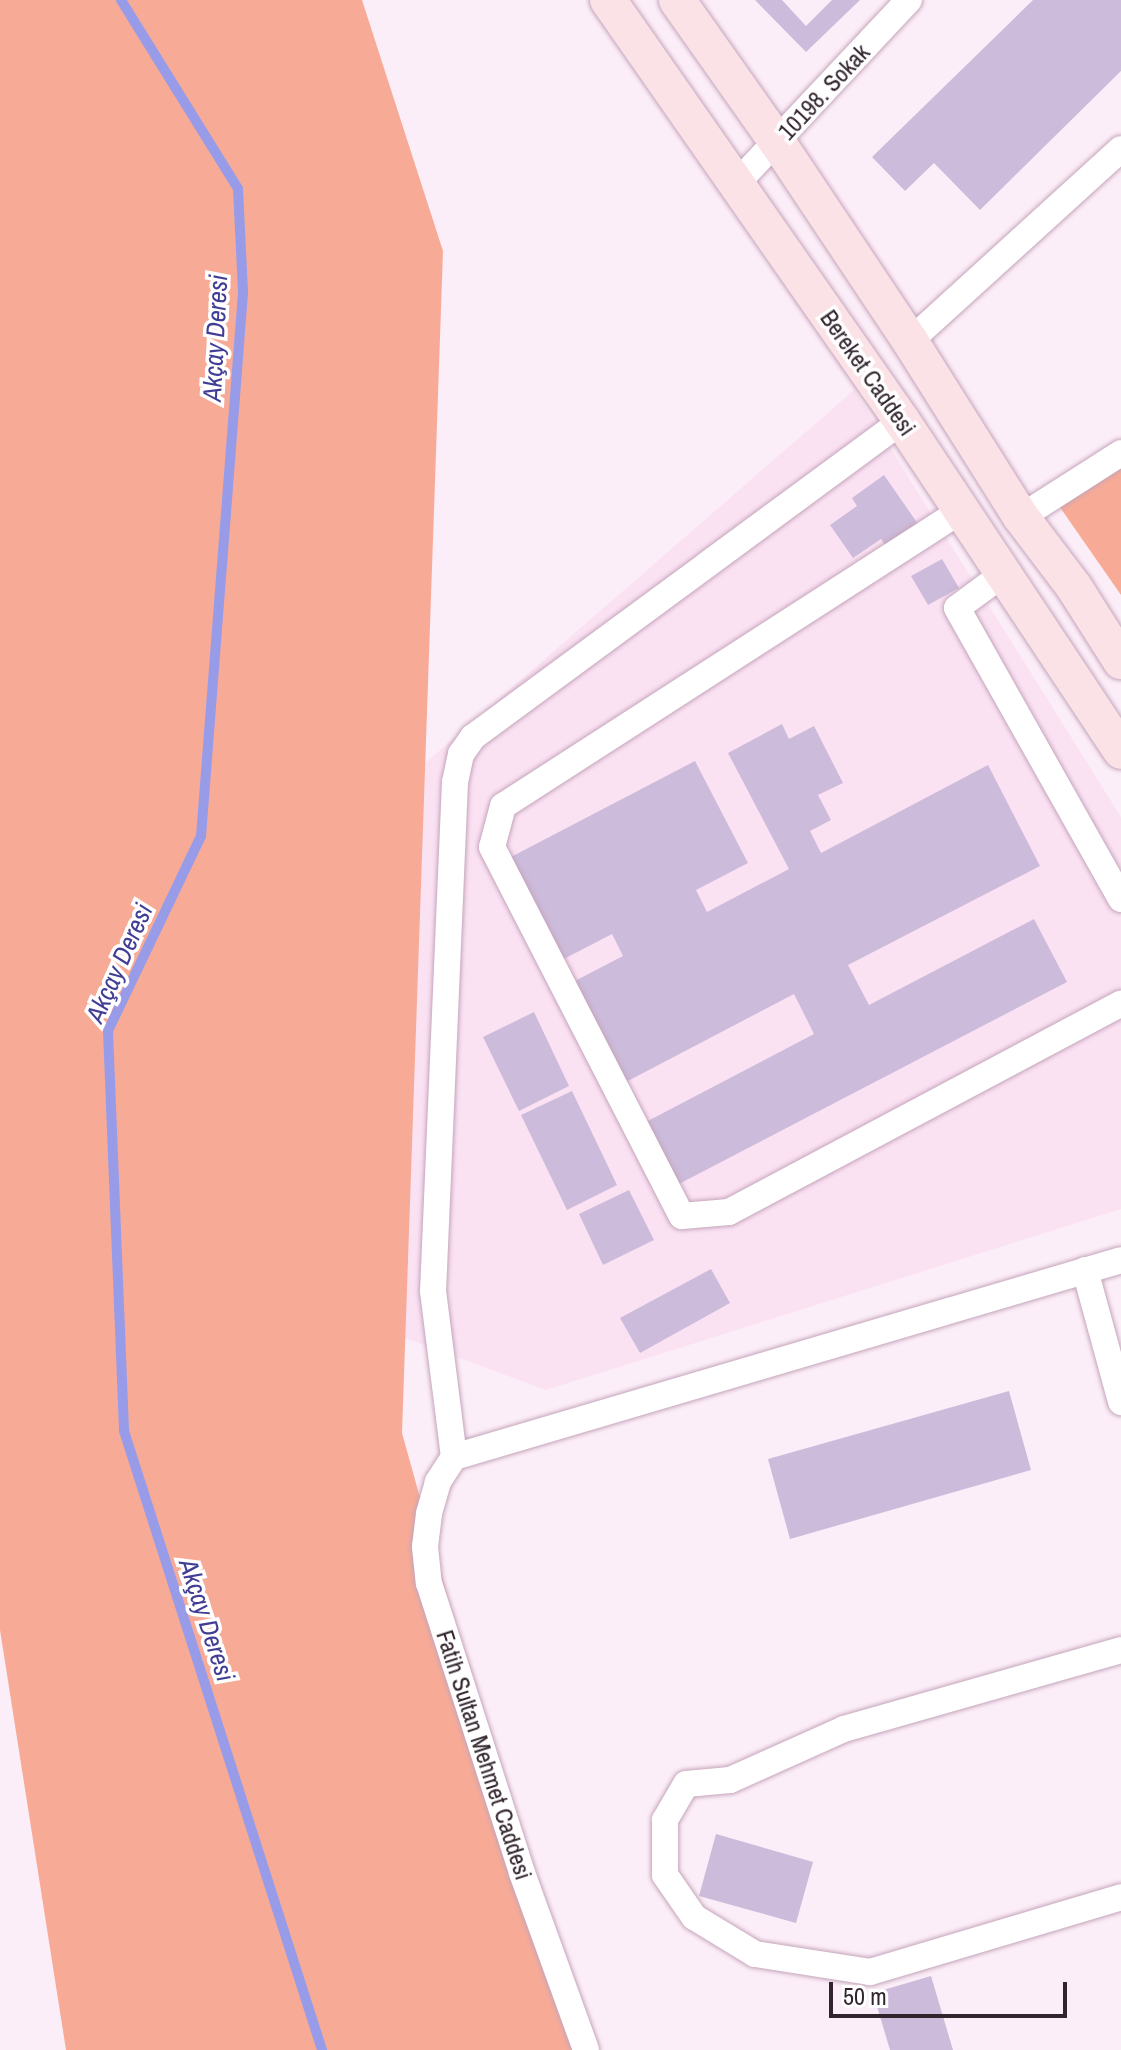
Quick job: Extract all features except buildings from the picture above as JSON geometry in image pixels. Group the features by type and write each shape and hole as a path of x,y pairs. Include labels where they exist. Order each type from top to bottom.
{"street":[{"name":"Bereket Caddesi","path":"608,0 902,421 1121,751"},
{"name":"Bereket Caddesi","path":"677,0 778,143 910,341 1021,517 1074,587 1121,661"},
{"name":"10198. Sokak","path":"737,183 778,143 909,0"},
{"path":"910,341 1121,149"},
{"path":"902,421 473,737 461,754 455,782 433,1291 454,1457 1121,1260"},
{"path":"1021,517 1121,453"},
{"path":"962,510 503,806 492,847 682,1216 729,1212 1121,1004"},
{"path":"1003,574 957,608 1121,899"},
{"path":"1085,1270 1121,1402"},
{"name":"Fatih Sultan Mehmet Caddesi","path":"454,1457 438,1482 429,1514 425,1547 429,1583 522,1873 586,2050"},
{"path":"1121,1650 844,1729 730,1780 686,1784 665,1820 665,1875 694,1917 755,1954 870,1972 1121,1897"}],"shaded area":[{"path":"0,0 362,0 443,251 402,1433 574,2050 66,2050 0,1630"},
{"path":"854,390 1121,817 1121,1209 546,1390 405,1338 401,784"},
{"path":"1121,465 1121,595 1057,503"}],"waterway":[{"name":"Akçay Deresi","path":"121,0 238,189 243,293 201,836 108,1031 124,1431 322,2050"}]}
